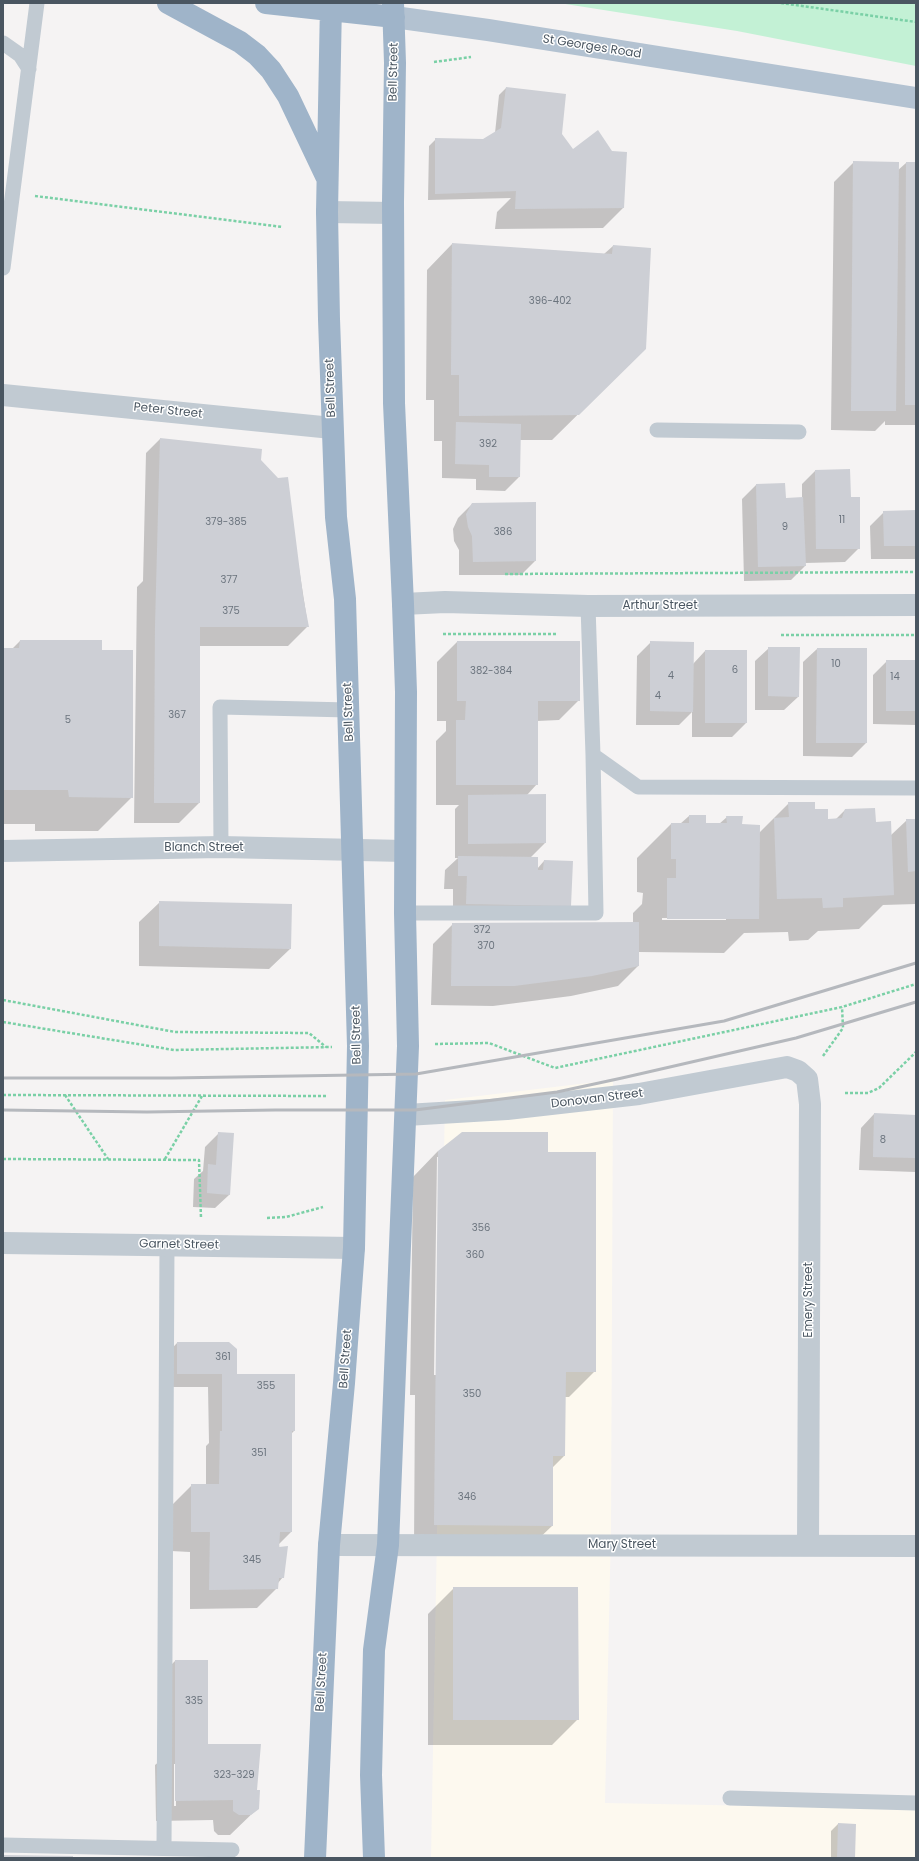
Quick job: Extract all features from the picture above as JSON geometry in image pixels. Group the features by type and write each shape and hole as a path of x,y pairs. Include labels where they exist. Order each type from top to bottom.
{"highway":[{"path":"168,3 240,42 257,55 271,70 288,96 328,180"},
{"name":"St Georges Road","path":"266,3 394,10"},
{"name":"Bell Street","path":"315,1858 329,1545 344,1383 354,1248 358,1046 345,599 336,517 332,428 327,212 331,7"},
{"name":"Bell Street","path":"374,1858 371,1774 374,1650 388,1544 408,1046 405,913 406,692 394,403 394,10"}],"main road":[{"name":"St Georges Road","path":"394,10 488,30 916,98"}],"street":[{"path":"327,212 393,213"},
{"name":"Peter Street","path":"3,395 332,428"},
{"name":"Arthur Street","path":"403,604 445,602 588,606 916,605"},
{"name":"Blanch Street","path":"3,850 221,847 405,851"},
{"name":"Donovan Street","path":"406,1115 507,1109 618,1097 787,1067 798,1071 807,1078"},
{"name":"Emery Street","path":"807,1078 810,1104 808,1546"},
{"name":"Garnet Street","path":"3,1243 167,1244 354,1248"},
{"name":"Mary Street","path":"329,1545 916,1546"}],"lane":[{"path":"3,268 37,3"},
{"path":"3,43 20,55 29,69"},
{"path":"657,430 799,432"},
{"path":"405,913 596,913 588,606"},
{"path":"221,847 220,707 349,710"},
{"path":"593,755 638,787 916,788"},
{"path":"164,1848 167,1244"},
{"path":"730,1798 916,1803"},
{"path":"3,1844 232,1850"}],"path":[{"path":"781,3 916,22"},
{"path":"13,194 283,227"},
{"path":"501,574 916,572"},
{"path":"435,1044 489,1043 555,1068 842,1007 916,984"},
{"path":"3,1000 175,1032 309,1034 327,1048 174,1050 3,1022"},
{"path":"807,1078 843,1028 842,1007"},
{"path":"845,1093 868,1093 879,1088 916,1052"},
{"path":"3,1095 327,1096"},
{"path":"65,1095 108,1160"},
{"path":"165,1160 202,1096"},
{"path":"3,1159 199,1160 201,1220 208,1219"},
{"path":"262,1218 286,1217 323,1207"}],"shaded area":[{"path":"613,1080 611,1527 605,1803 916,1809 916,1858 431,1858 445,1100"}],"green space":[{"path":"559,3 916,3 916,66 737,31"}],"building":[{"path":"506,87 566,94 562,134 573,149 598,130 612,151 627,152 624,208 515,209 516,191 435,194 435,138 483,139 501,128"},
{"path":"853,161 899,162 896,411 851,411"},
{"path":"906,162 916,162 916,405 905,405"},
{"path":"452,243 612,254 613,245 651,248 646,349 579,415 459,416 459,375 451,375"},
{"path":"456,422 521,424 520,477 489,477 489,465 455,464"},
{"path":"160,438 262,449 261,460 278,478 288,477 303,596 309,627 200,627 200,803 154,803 155,627"},
{"path":"850,469 851,497 860,497 860,549 816,549 815,470"},
{"path":"785,483 786,498 803,497 806,566 758,567 756,484"},
{"path":"536,502 536,561 473,562 472,536 468,527 466,514 472,503"},
{"path":"916,510 916,546 884,546 883,511"},
{"path":"20,640 102,640 102,650 133,650 133,798 69,797 68,790 3,790 3,648 19,648"},
{"path":"457,641 580,641 580,701 538,701 538,785 456,785 456,720 465,720 466,701 457,701"},
{"path":"650,641 694,642 693,712 650,711"},
{"path":"768,647 800,647 799,697 768,696"},
{"path":"817,648 867,648 867,743 816,743"},
{"path":"705,650 747,650 747,723 705,723"},
{"path":"886,660 916,660 916,711 886,711"},
{"path":"546,794 546,843 468,844 468,795"},
{"path":"788,802 815,802 815,809 828,809 828,819 842,818 845,809 875,808 876,822 891,821 894,895 843,898 843,907 823,908 822,898 777,899 774,818 789,817"},
{"path":"689,815 706,815 706,823 727,823 726,816 743,816 742,824 760,825 759,919 667,919 667,878 676,878 676,859 671,859 671,823 689,823"},
{"path":"906,819 916,819 916,871 908,872"},
{"path":"458,856 538,857 538,870 543,870 544,860 573,861 571,906 466,904 467,876 458,876"},
{"path":"159,901 292,904 291,949 159,946"},
{"path":"639,922 639,966 592,976 514,986 451,986 452,923"},
{"path":"874,1113 916,1115 916,1158 873,1157"},
{"path":"218,1132 234,1133 230,1195 207,1193 208,1164 216,1165"},
{"path":"462,1132 548,1132 548,1152 596,1152 596,1372 566,1372 565,1456 553,1456 553,1526 434,1525 438,1151"},
{"path":"177,1342 229,1342 237,1349 237,1374 295,1374 295,1431 292,1431 292,1532 280,1532 279,1547 288,1546 284,1578 279,1578 278,1589 209,1590 210,1532 191,1532 191,1484 219,1484 220,1431 222,1431 222,1374 177,1374"},
{"path":"453,1587 578,1587 579,1720 453,1720"},
{"path":"175,1660 208,1660 208,1744 261,1744 257,1790 260,1790 259,1809 251,1815 239,1815 233,1811 233,1800 175,1801"},
{"path":"838,1823 856,1824 855,1858 837,1858"},
{"path":"3,1855 73,1856 73,1858 3,1858"}],"railway":[{"path":"3,1078 172,1078 416,1074 724,1021 916,963"},
{"path":"3,1110 147,1112 415,1110 557,1092 622,1078 796,1038 916,1002"}]}
